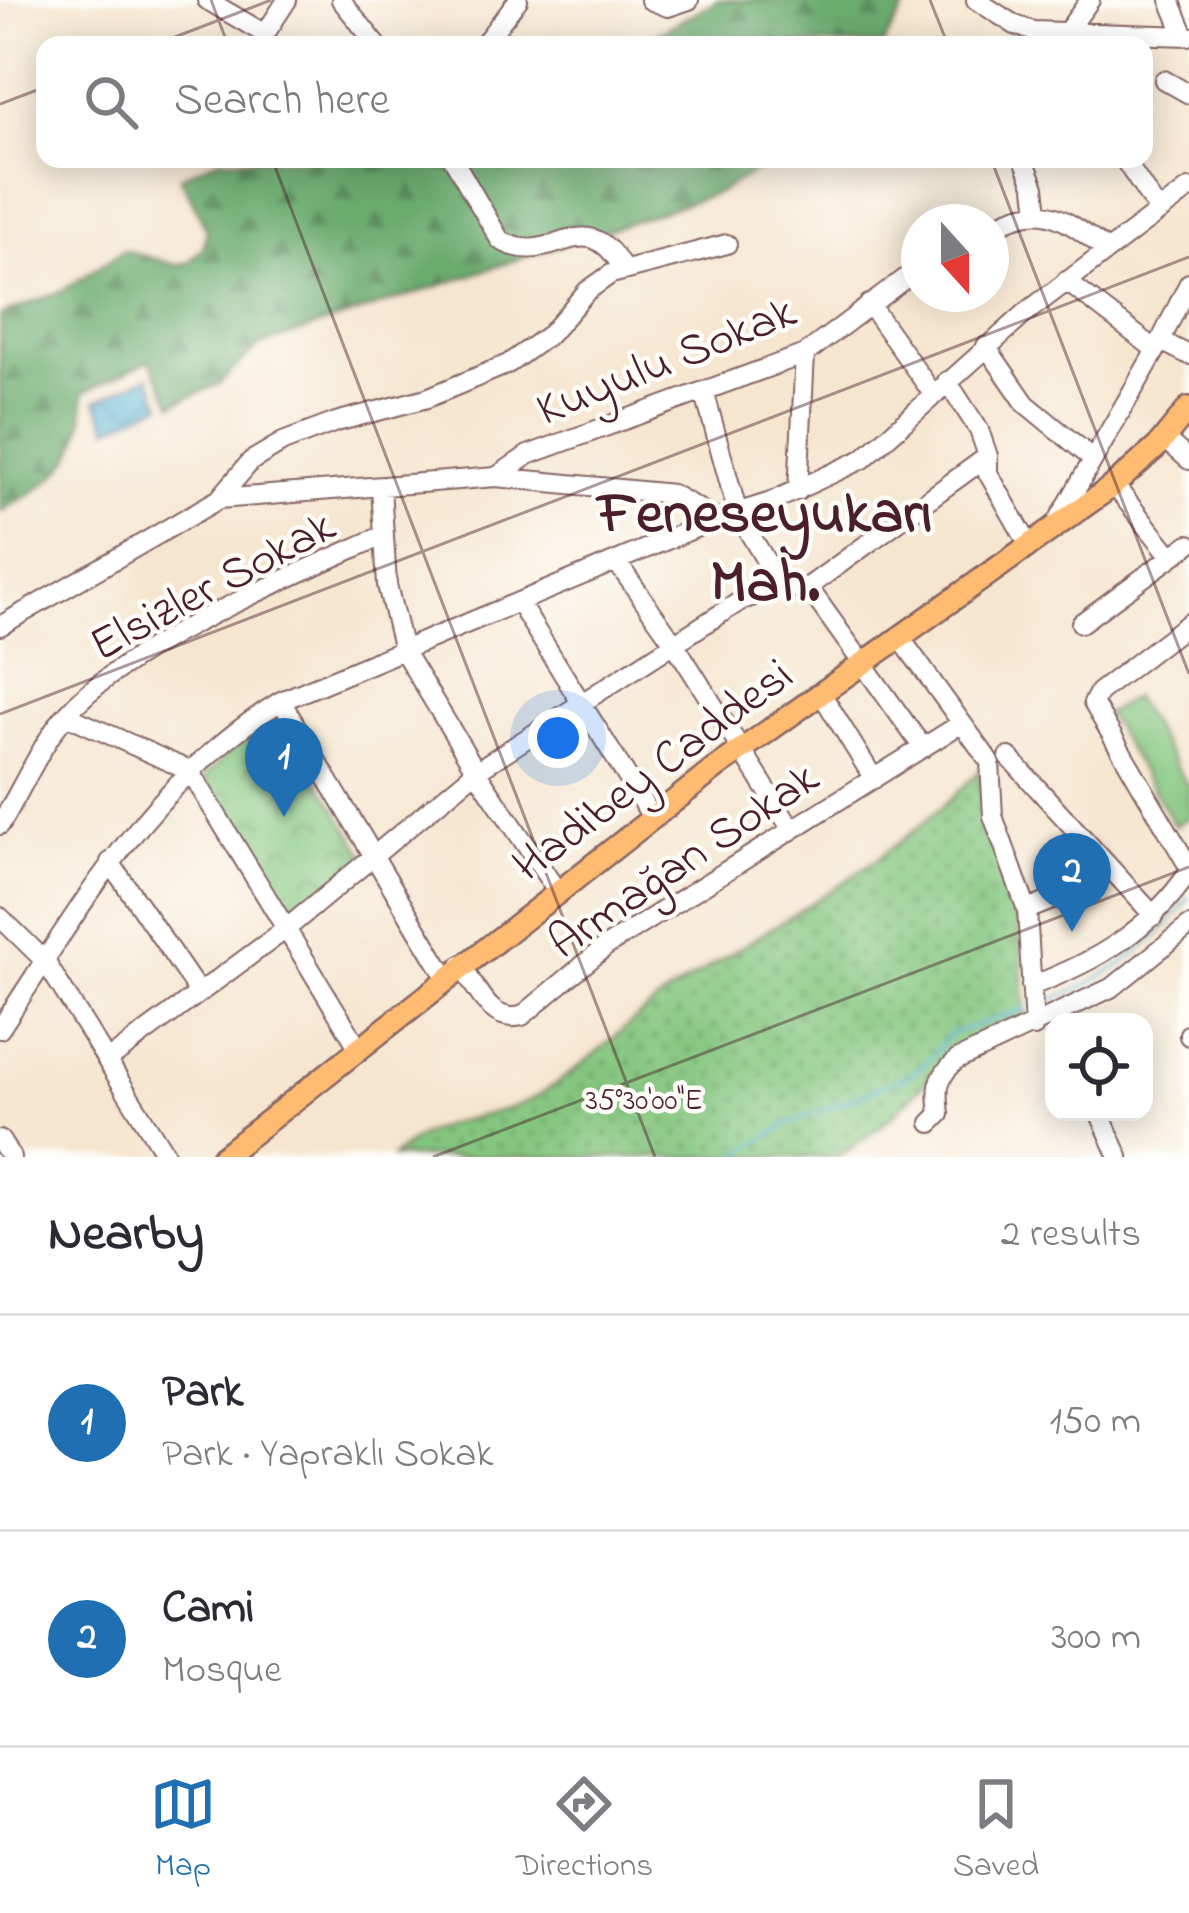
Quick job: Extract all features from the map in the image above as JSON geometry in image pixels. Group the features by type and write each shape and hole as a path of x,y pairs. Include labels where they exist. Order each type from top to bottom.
{"main road":[{"name":"Hadibey Caddesi","path":"222,1157 453,971 742,750 1114,485 1189,408"}],"street":[{"path":"207,0 265,34 287,0"},
{"path":"341,0 370,36"},
{"path":"490,36 518,0"},
{"path":"650,0 668,7 688,0"},
{"path":"976,0 1024,29 1187,36 1170,0"},
{"path":"1066,33 1090,0"},
{"path":"1164,80 1189,94"},
{"path":"458,168 495,235 506,244 534,249 593,237 609,245 623,269"},
{"path":"1028,168 1038,212"},
{"path":"1130,168 1159,212"},
{"path":"0,1029 110,862 157,802 234,732 280,701 717,519 798,491 863,459 986,346 1189,189"},
{"path":"1009,219 1038,212 1064,219 1107,250"},
{"path":"0,626 219,499 251,461 300,434 427,398 508,364 550,334 595,284 623,269 728,244"},
{"name":"Kuyulu Sokak","path":"496,477 528,455 805,354 901,281"},
{"path":"1066,281 1159,345 1189,356"},
{"path":"1055,526 1159,345 1189,283"},
{"path":"869,304 979,430 988,473 1029,545"},
{"path":"986,346 1026,404 1093,459"},
{"path":"798,491 805,354"},
{"path":"704,391 738,514 782,587"},
{"path":"1164,438 1189,460"},
{"path":"107,1061 286,928 476,771 742,600 782,587 808,587 988,456"},
{"path":"219,499 496,477 672,494 717,519"},
{"path":"1114,485 1171,556"},
{"path":"381,487 387,585 403,650 476,771 557,891"},
{"name":"Elsizler Sokak","path":"0,825 66,715 101,684 179,635 384,535"},
{"path":"1082,622 1189,544"},
{"path":"616,561 674,643 792,830"},
{"path":"808,587 923,748"},
{"path":"519,602 652,818"},
{"path":"1031,986 1095,958 1154,916 1189,870 1094,704 1102,689 1189,623"},
{"path":"899,636 962,724 1154,916"},
{"path":"821,693 874,779"},
{"name":"Armağan Sokak","path":"280,701 373,855 453,971 493,1012 509,1019 522,1016 605,947 962,724"},
{"path":"66,715 190,771 358,1047"},
{"path":"999,759 993,816 1027,910 1034,1027"},
{"path":"110,862 199,993"},
{"path":"1027,910 1075,891 1110,868"},
{"path":"0,917 45,961 167,1157"},
{"path":"931,1123 940,1114 936,1089 946,1069 981,1046 1034,1027 1112,987 1189,926"},
{"path":"1103,1121 1119,1157"},
{"path":"0,1140 11,1157"}],"green space":[{"path":"718,0 910,0 888,36 653,36"},
{"path":"200,168 761,168 719,192 258,346 219,384 173,404 150,360 83,393 80,437 64,467 0,512 0,315 62,291 124,250 176,265 189,262 203,248 207,230 180,177"},
{"path":"1133,697 1189,788 1189,817 1175,826 1106,714"},
{"path":"279,718 365,855 288,916 203,778 236,746"},
{"path":"979,771 985,810 1018,900 1026,1017 966,1044 885,1122 838,1157 392,1157 431,1131 505,1110 542,1093 673,991 909,835"}],"water":[{"path":"149,376 162,404 109,428 96,401"}],"waterway":[{"path":"1042,1003 1124,962 1159,933 1189,898"},
{"path":"734,1157 790,1123 910,1075 948,1035 1027,1008"}],"place":[{"name":"Park","path":"284,817"},
{"name":"Cami","path":"1072,932"}],"district":[{"name":"Feneseyukarı Mah.","path":"765,544"}]}
